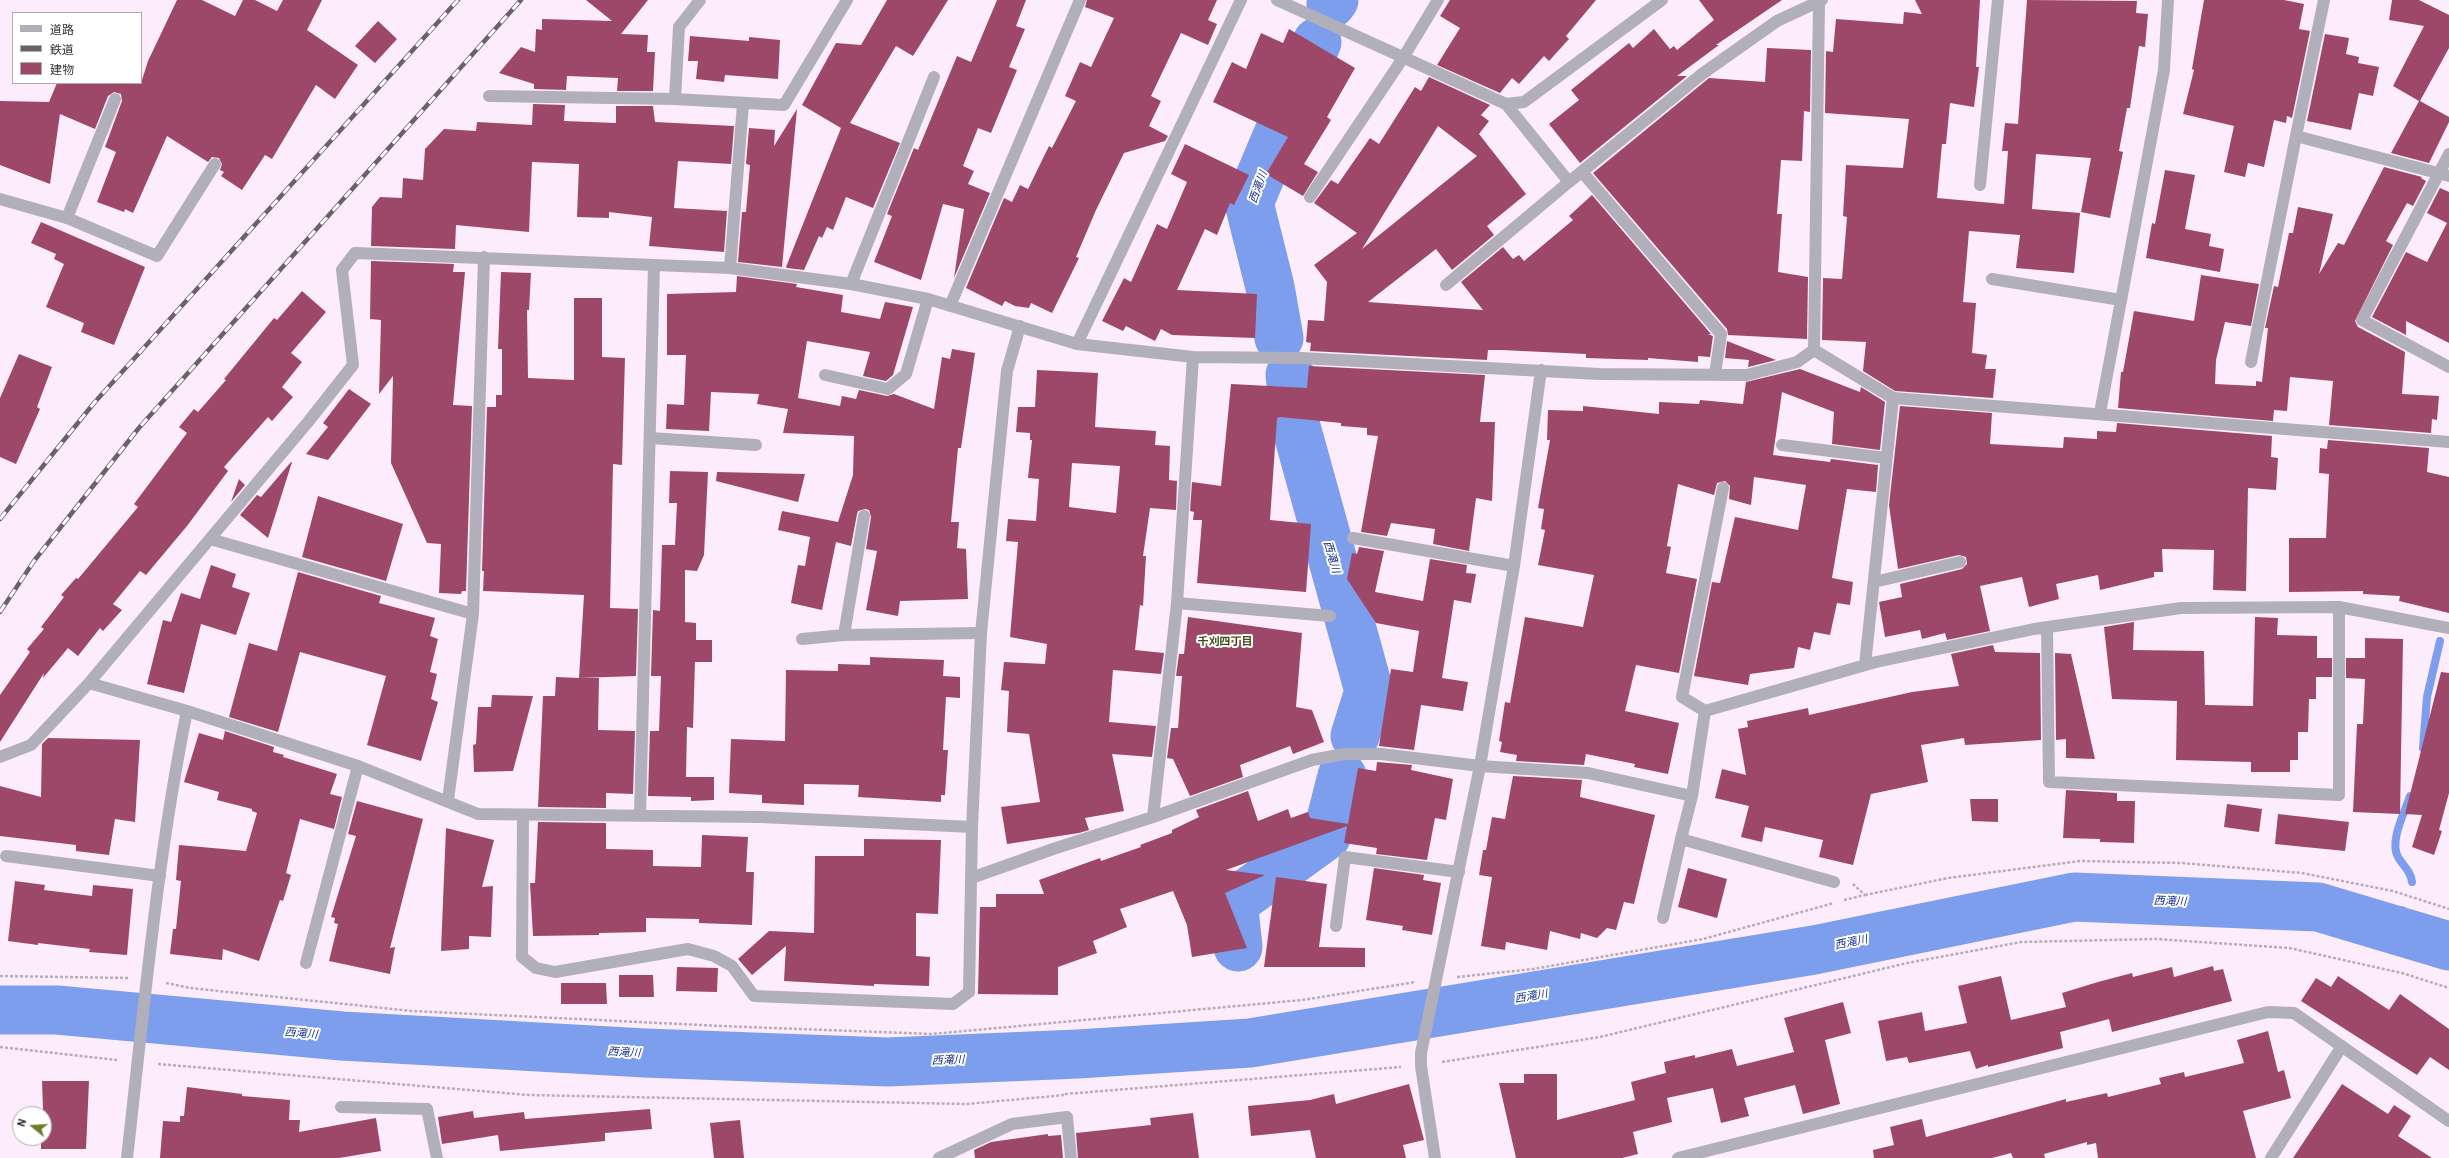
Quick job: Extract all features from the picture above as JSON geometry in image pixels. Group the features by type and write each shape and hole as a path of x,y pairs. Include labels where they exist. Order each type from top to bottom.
{"street":[{"path":"674,99 679,27 700,0"},
{"path":"489,96 674,99 743,104 784,105 847,0"},
{"path":"950,306 1080,0"},
{"path":"1077,344 1241,0"},
{"path":"1277,0 1506,104 1569,182"},
{"path":"1310,197 1403,58 1438,0"},
{"path":"1506,104 1524,102 1662,0"},
{"path":"1980,185 1998,0"},
{"path":"2100,413 2164,70 2168,0"},
{"path":"2251,362 2324,0"},
{"path":"1446,285 1569,182 1583,173 1702,74 1777,21 1820,1 1814,350"},
{"path":"851,284 934,77"},
{"path":"67,218 115,99"},
{"path":"730,268 743,104"},
{"path":"2296,136 2444,174"},
{"path":"2449,154 2444,174 2362,320 2449,366"},
{"path":"0,199 67,218 157,256 215,164"},
{"path":"1583,173 1721,334 1715,374"},
{"path":"0,757 30,745 89,683 210,539 352,365 342,270 355,253 730,268 851,284 928,299 1077,344 1193,357 1301,358 1599,374 1747,375 1797,362 1814,350"},
{"path":"448,800 473,614 484,257"},
{"path":"640,815 654,265"},
{"path":"1992,279 2121,300"},
{"path":"825,375 888,390 906,374 928,299"},
{"path":"523,816 522,957 536,968 555,972 688,950 714,956 732,966 754,996 953,1004 969,992 972,827 981,634 1007,371 1020,326"},
{"path":"1814,350 1893,398 2100,413 2449,442"},
{"path":"1153,817 1177,603 1193,357"},
{"path":"1435,1158 1421,1066 1421,1053 1480,766 1514,566 1541,370"},
{"path":"1865,665 1893,398"},
{"path":"650,438 756,445"},
{"path":"1782,445 1886,458"},
{"path":"1723,488 1682,697 1705,711 1865,665 2047,627 2181,608 2339,608 2449,628"},
{"path":"844,635 864,516"},
{"path":"1353,538 1514,566"},
{"path":"210,539 473,614"},
{"path":"1874,582 1960,562"},
{"path":"1177,603 1330,616"},
{"path":"2047,627 2049,782 2339,795 2339,608"},
{"path":"802,639 844,635 981,634"},
{"path":"89,683 188,711 358,766 448,800 478,814 523,816 640,815 761,817 972,827"},
{"path":"127,1158 160,876 173,783 188,711"},
{"path":"1663,918 1692,796 1705,711"},
{"path":"971,878 1053,849 1153,817 1312,760 1344,754 1381,754 1480,766 1588,773 1692,796"},
{"path":"306,963 358,766"},
{"path":"1681,839 1834,882"},
{"path":"6,856 160,876"},
{"path":"1336,926 1345,858 1459,872"},
{"path":"1678,1158 2268,1012 2294,1013 2449,1121"},
{"path":"2271,1158 2342,1046"},
{"path":"341,1107 426,1109 437,1158"},
{"path":"939,1158 1012,1124 1067,1117 1071,1158"}],"path":[{"path":"1436,979 1533,970 1703,939 1865,894 1948,878 2080,860 2166,862 2302,873 2393,891 2449,908"},
{"path":"1834,882 1849,880 1865,894"},
{"path":"0,1047 529,1095 967,1104 1064,1094 1421,1066 1600,1037 1907,963 2021,942 2156,939 2289,948 2402,973 2449,988"},
{"path":"0,976 148,978"},
{"path":"1064,1094 1067,1117"}],"building":[{"path":"177,0 202,0 235,16 243,0 255,0 277,11 283,0 322,0 307,30 358,65 335,99 316,85 272,159 265,155 242,190 221,176 224,172 220,170 222,164 219,158 212,157 208,162 167,136 133,213 125,209 124,212 97,202 116,152 105,147 122,101 121,94 114,92 108,96 95,129 60,114 50,184 0,165 0,101 49,102 57,84 142,84 148,61"},
{"path":"586,0 648,0 621,34 648,35 647,52 655,52 653,91 617,91 618,78 567,76 566,90 534,89 534,84 499,73 521,47 535,52 536,29 542,30 542,19 612,21"},
{"path":"887,0 948,0 913,56 896,46 850,123 900,143 873,208 846,197 833,230 827,227 822,238 819,236 804,270 787,268 786,267 841,128 802,105 836,43 861,45"},
{"path":"997,0 1026,0 1016,26 1025,29 1009,67 1017,70 991,133 978,128 963,166 974,171 968,184 990,193 954,278 964,209 943,204 921,280 874,262 892,216 887,214 914,148 918,150 957,56 971,62"},
{"path":"1087,0 1217,0 1208,20 1217,24 1208,45 1181,33 1151,96 1161,101 1149,126 1168,136 1165,141 1124,153 1096,210 1076,257 1079,258 1052,313 1031,303 1029,308 1015,306 1005,301 1002,306 966,288 1004,198 1012,202 1020,185 1028,189 1049,146 1052,148 1076,101 1065,96 1080,62 1091,67 1114,18 1085,7"},
{"path":"1450,0 1596,0 1566,36 1569,39 1549,61 1544,56 1519,84 1512,78 1500,93 1437,65 1460,28 1440,16"},
{"path":"1699,0 1782,0 1716,45 1719,45 1677,76 1687,76 1580,163 1549,124 1579,100 1571,90 1629,43 1633,48 1654,29 1670,49 1674,46 1677,50 1714,20"},
{"path":"1915,0 1980,0 1976,67 1979,67 1974,107 1950,103 1946,144 1942,144 1937,198 2004,204 2008,151 2002,151 2005,123 2018,124 2027,0 2137,1 2136,13 2148,14 2145,47 2139,46 2130,108 2127,108 2119,151 2123,152 2110,218 2081,212 2091,158 2036,154 2032,209 2080,213 2074,273 2016,268 2020,235 1969,231 1963,302 1976,303 1972,353 1987,355 1985,369 1996,369 1993,398 1895,391 1863,371 1866,342 1822,340 1823,278 1842,279 1847,217 1843,216 1846,165 1903,168 1909,119 1825,113 1826,51 1833,52 1836,19 1903,24 1904,12 1922,14"},
{"path":"2204,0 2284,0 2304,4 2299,29 2310,31 2292,118 2287,116 2286,123 2274,120 2264,167 2248,163 2245,177 2224,172 2234,126 2183,114 2194,70 2192,69"},
{"path":"2392,0 2419,0 2449,15 2449,48 2420,101 2449,117 2449,122 2429,163 2391,153 2419,101 2393,86 2424,26 2389,20"},
{"path":"378,21 397,39 375,63 355,46"},
{"path":"1289,29 1355,68 1327,117 1331,120 1304,164 1318,172 1303,196 1266,174 1288,137 1213,102 1232,62 1246,69 1261,33 1283,43"},
{"path":"2325,34 2349,38 2346,54 2359,57 2358,63 2379,67 2373,96 2359,93 2351,130 2307,121"},
{"path":"690,36 749,41 749,37 780,40 778,79 725,75 724,82 696,79 698,61 688,61"},
{"path":"1767,48 1811,50 1810,112 1804,111 1802,161 1781,160 1777,214 1782,214 1778,272 1808,277 1807,339 1728,335 1727,329 1593,173 1709,78 1765,82"},
{"path":"1429,77 1490,105 1481,115 1489,121 1479,134 1526,194 1487,226 1494,235 1452,270 1436,249 1368,302 1483,310 1461,282 1503,247 1513,259 1519,255 1524,261 1573,220 1569,216 1592,195 1711,334 1708,334 1713,336 1710,357 1698,356 1698,362 1648,358 1648,360 1586,358 1586,354 1488,350 1487,360 1310,351 1311,343 1306,342 1308,320 1324,321 1327,282 1314,265 1357,233 1314,203 1331,180 1338,184 1370,138 1379,144 1415,87 1421,91","holes":["1438,126 1477,156 1362,249"]},
{"path":"533,104 565,105 564,121 616,123 616,106 653,106 655,122 734,126 731,164 678,161 674,208 727,211 724,252 649,246 652,217 609,212 609,218 577,217 579,164 532,162 529,232 456,225 455,249 371,246 372,207 380,197 402,198 403,178 423,180 425,149 444,129 476,131 477,122 532,125"},
{"path":"797,109 782,267 738,262 742,212 746,212 750,165 746,164 749,128 775,130 774,146"},
{"path":"1185,144 1249,175 1234,205 1230,203 1217,235 1205,229 1177,290 1257,294 1255,338 1172,335 1161,329 1155,341 1126,326 1123,331 1102,321 1124,278 1131,282 1157,224 1167,229 1187,182 1171,174"},
{"path":"2384,167 2422,177 2421,178 2426,181 2413,206 2407,203 2386,241 2393,245 2355,321 2358,327 2405,352 2402,394 2439,396 2437,420 2432,419 2431,433 2329,425 2333,381 2290,377 2287,411 2274,410 2273,421 2118,408 2121,372 2123,372 2134,311 2194,321 2201,275 2259,284 2251,326 2225,322 2216,360 2215,384 2256,386 2256,381 2262,382 2268,328 2265,328 2274,286 2278,287 2289,233 2293,233 2298,207 2333,214 2319,274 2338,243 2344,245"},
{"path":"2165,170 2195,175 2185,229 2211,234 2209,246 2224,249 2220,272 2146,258 2152,223 2155,224"},
{"path":"2440,188 2449,192 2449,343 2406,321 2406,335 2372,317 2406,252 2427,262 2447,223 2427,213"},
{"path":"41,222 145,267 114,345 81,332 84,323 46,307 64,264 54,259 56,254 31,243"},
{"path":"371,261 454,264 453,272 465,272 453,405 472,406 466,591 462,591 461,594 439,593 441,544 427,543 391,463 393,376 379,394 381,320 370,319"},
{"path":"501,272 531,273 529,310 527,310 528,378 574,380 574,298 602,298 602,357 625,358 622,465 613,464 610,608 638,609 636,676 579,678 584,595 483,591 484,571 482,571 487,407 496,407 496,395 502,395 502,349 498,349"},
{"path":"737,276 797,284 796,287 843,295 841,312 880,319 885,302 913,307 893,375 886,381 863,376 870,352 807,341 798,398 840,406 842,396 856,399 859,390 887,396 894,394 934,409 942,357 950,359 952,349 975,353 961,448 958,448 951,522 959,522 957,548 966,549 968,599 900,601 898,616 866,610 877,551 866,549 871,517 869,510 865,509 858,511 851,546 836,542 822,610 791,603 798,565 805,566 810,537 778,530 782,511 838,522 853,475 854,436 783,433 788,409 757,404 759,394 711,392 709,431 666,429 667,404 684,405 686,355 667,355 667,294 736,292"},
{"path":"302,291 326,312 291,353 302,362 282,387 293,397 272,421 268,417 224,467 228,471 187,526 146,575 140,571 113,604 122,610 103,631 100,628 78,656 68,648 43,678 44,673 0,742 0,695 30,652 27,649 44,629 41,627 64,597 61,595 76,578 78,579 138,507 134,504 187,433 179,427 194,409 198,412 226,380 224,379 274,318 277,320"},
{"path":"1727,341 1776,360 1748,367 1749,360 1725,358"},
{"path":"19,354 52,367 37,407 40,409 16,464 0,457 0,398"},
{"path":"1309,366 1485,375 1480,422 1495,422 1492,501 1476,498 1469,551 1433,544 1435,529 1391,523 1387,536 1361,532 1378,436 1367,435 1367,428 1341,426 1341,423 1280,417 1277,418 1270,520 1311,524 1306,592 1197,583 1202,520 1193,520 1194,512 1190,511 1192,482 1221,486 1231,384 1307,388"},
{"path":"1800,369 1860,392 1861,387 1885,402 1880,450 1832,444 1834,412 1782,392 1773,455 1830,462 1831,459 1878,465 1876,492 1847,489 1832,578 1853,582 1850,605 1837,603 1830,635 1814,632 1810,650 1798,647 1794,668 1750,674 1748,685 1694,676 1712,582 1720,583 1735,517 1798,530 1806,485 1754,477 1751,505 1729,499 1730,486 1725,481 1717,483 1714,495 1678,484 1667,546 1671,547 1666,573 1697,579 1679,673 1636,665 1625,711 1679,723 1668,774 1634,767 1635,764 1586,754 1584,765 1516,761 1517,755 1500,752 1502,742 1499,741 1505,702 1510,703 1525,617 1583,627 1594,575 1538,565 1545,530 1541,529 1544,509 1538,508 1550,440 1547,440 1548,410 1583,411 1583,406 1659,414 1659,402 1699,404 1700,400 1743,404 1746,382"},
{"path":"1037,370 1098,373 1095,427 1156,431 1155,445 1170,446 1169,480 1177,481 1176,510 1150,508 1143,556 1146,556 1143,606 1140,605 1135,650 1164,653 1161,674 1113,670 1109,722 1156,726 1152,757 1112,754 1124,811 1085,818 1089,830 1079,833 1007,844 1001,807 1040,802 1029,734 1007,732 1009,691 1001,690 1004,662 1045,664 1047,644 1010,637 1018,542 1006,541 1008,519 1036,521 1039,479 1028,478 1032,440 1030,440 1030,433 1016,432 1018,407 1035,407","holes":["1072,463 1120,466 1116,513 1069,507"]},
{"path":"349,389 371,404 328,460 306,454 328,427 323,423"},
{"path":"1900,406 1992,413 1990,444 2063,448 2064,437 2097,439 2097,431 2116,432 2117,423 2272,436 2271,457 2278,458 2276,490 2248,488 2246,591 2213,590 2214,550 2162,549 2163,572 2154,572 2154,577 2100,590 2098,575 2056,584 2059,599 2029,607 2022,577 1980,586 1990,631 1947,640 1945,633 1922,639 1920,630 1885,637 1879,602 1902,597 1900,584 1962,569 1967,564 1966,557 1959,555 1898,569 1889,505"},
{"path":"2328,440 2429,448 2427,472 2449,477 2449,613 2399,601 2400,596 2363,594 2363,591 2289,592 2289,538 2326,538 2329,474 2319,473 2320,448 2327,449"},
{"path":"291,462 268,538 240,515 257,495 261,497"},
{"path":"670,471 708,472 704,555 697,571 685,570 685,622 696,623 696,640 712,640 712,662 695,662 693,728 687,727 686,777 714,777 714,800 691,801 691,797 648,796 650,731 659,731 661,676 651,676 653,610 660,611 662,545 675,545 677,503 669,503"},
{"path":"717,472 805,474 798,502 716,481"},
{"path":"239,479 245,485 231,502"},
{"path":"318,496 403,524 386,581 302,557"},
{"path":"1359,547 1384,551 1375,592 1423,601 1430,559 1467,565 1466,573 1476,574 1471,603 1454,600 1442,678 1468,682 1463,711 1421,705 1414,750 1379,746 1391,669 1413,672 1419,631 1376,623 1347,579 1352,553 1357,554"},
{"path":"211,565 236,574 232,587 250,593 236,635 201,624 184,693 147,684 163,620 171,622 181,593 200,599"},
{"path":"298,572 381,596 379,603 435,618 430,636 438,639 430,672 437,674 431,699 438,702 421,761 367,745 386,676 300,652 278,732 229,717 249,643 277,651"},
{"path":"1188,617 1302,633 1296,707 1312,710 1324,742 1293,754 1290,746 1240,765 1243,777 1190,796 1173,759 1167,758 1171,728 1178,728 1182,676 1176,676 1179,654 1184,654"},
{"path":"2255,617 2278,618 2277,635 2317,636 2317,658 2332,658 2332,677 2316,677 2316,699 2309,699 2308,732 2298,732 2298,760 2290,760 2290,772 2251,772 2251,762 2176,760 2177,701 2112,699 2104,627 2134,622 2133,650 2204,651 2205,705 2253,706"},
{"path":"2365,638 2403,639 2400,814 2353,812 2357,724 2363,724 2365,679 2346,678 2346,658 2365,658"},
{"path":"1993,645 1995,652 2040,653 2041,740 1965,745 1964,738 1921,745 1928,782 1871,794 1853,865 1819,857 1823,840 1765,827 1762,842 1741,837 1749,806 1715,798 1722,769 1746,775 1738,729 1748,727 1747,721 1808,708 1809,715 1912,692 1959,686 1951,654"},
{"path":"2055,653 2071,654 2095,759 2066,758 2066,739 2056,740"},
{"path":"870,657 944,660 943,676 960,677 960,698 946,697 943,750 948,750 945,795 941,795 941,802 858,797 859,785 804,784 804,805 762,803 762,795 729,793 731,739 785,741 786,670 838,671 838,664 870,665"},
{"path":"2441,672 2449,673 2449,793 2439,830 2442,831 2434,855 2412,847 2422,815 2405,814"},
{"path":"556,677 599,678 598,730 635,731 633,794 606,793 606,808 538,807 543,696 555,696"},
{"path":"492,695 533,696 513,771 474,772 473,745 476,744 478,707 491,707"},
{"path":"225,731 274,747 273,752 284,755 283,757 337,774 330,794 342,797 334,829 300,819 286,873 291,875 283,901 280,900 259,961 223,949 222,960 170,954 173,929 176,929 181,881 176,880 179,845 246,851 257,813 252,811 252,809 217,800 219,792 184,782 199,733 223,740"},
{"path":"48,738 140,740 135,822 115,819 109,855 76,851 76,845 0,836 0,786 41,797 42,744"},
{"path":"1377,762 1412,765 1411,770 1453,779 1446,820 1435,818 1427,860 1376,854 1377,848 1344,843 1347,826 1226,870 1265,875 1225,893 1247,948 1192,957 1187,925 1173,891 1120,909 1127,927 1093,941 1097,953 1058,967 1058,995 978,994 980,907 996,907 996,894 1044,894 1039,880 1100,858 1101,861 1141,847 1140,845 1172,833 1172,830 1199,817 1196,810 1248,791 1258,821 1288,809 1291,818 1308,812 1310,818 1348,824 1358,768 1376,771"},
{"path":"1513,776 1582,780 1580,797 1655,815 1634,904 1624,902 1616,930 1607,928 1597,938 1581,933 1580,939 1550,931 1547,950 1506,942 1505,950 1481,946 1492,877 1479,875 1483,850 1486,850 1492,817 1505,819"},
{"path":"2066,790 2117,793 2117,801 2135,801 2134,843 2100,842 2100,839 2063,838"},
{"path":"1970,799 1998,799 1998,822 1972,821"},
{"path":"357,801 423,819 390,948 395,947 390,974 329,961 338,924 334,923 335,918 331,917 356,836 348,834"},
{"path":"2227,804 2262,809 2259,832 2224,827"},
{"path":"2278,814 2349,822 2345,851 2275,844"},
{"path":"538,822 606,823 606,849 653,850 653,866 701,867 702,835 748,837 746,872 754,872 752,925 699,923 699,919 646,918 646,932 599,933 599,935 533,936 530,883 535,883"},
{"path":"446,828 494,840 482,887 493,886 491,937 469,936 469,949 441,951"},
{"path":"864,839 941,840 938,914 916,913 916,956 930,957 929,986 874,984 874,986 784,981 786,946 752,975 738,959 769,931 814,933 815,856 864,856"},
{"path":"1374,868 1424,875 1423,880 1441,883 1432,935 1402,930 1403,926 1366,920"},
{"path":"1688,868 1727,879 1717,918 1678,907"},
{"path":"1276,877 1327,884 1319,947 1365,948 1365,967 1264,967"},
{"path":"15,881 45,885 44,890 92,896 93,885 133,889 127,955 89,952 90,949 8,941"},
{"path":"2213,966 2214,971 2223,969 2232,1001 2112,1032 2109,1019 2060,1032 2063,1048 1988,1067 1988,1065 1976,1069 1970,1051 1909,1063 1907,1057 1886,1061 1878,1021 1922,1012 1925,1031 1967,1023 1958,986 2001,976 2011,1020 2066,1007 2062,993 2098,982 2132,973 2133,977 2172,967 2174,977"},
{"path":"677,967 718,968 717,992 676,991"},
{"path":"619,975 653,975 654,997 619,997"},
{"path":"2338,976 2389,1010 2400,994 2449,1029 2449,1070 2430,1057 2417,1075 2301,1001 2316,978 2331,987"},
{"path":"561,983 606,983 607,1004 561,1004"},
{"path":"1843,1002 1851,1033 1825,1040 1840,1104 1803,1114 1795,1085 1744,1098 1749,1116 1721,1123 1713,1088 1667,1098 1672,1122 1633,1132 1638,1154 1622,1158 1516,1158 1499,1083 1524,1083 1524,1074 1557,1074 1557,1120 1635,1100 1631,1082 1666,1073 1664,1062 1695,1055 1695,1058 1732,1049 1737,1066 1794,1052 1784,1018"},
{"path":"2268,1031 2278,1072 2284,1070 2291,1098 2243,1111 2256,1158 2098,1158 2096,1143 2087,1145 2087,1142 2044,1154 2045,1158 2013,1158 2011,1153 1992,1158 1874,1158 1873,1150 1894,1145 1890,1127 1922,1119 1926,1137 2066,1099 2066,1102 2107,1093 2108,1097 2161,1084 2159,1078 2184,1072 2185,1077 2244,1063 2237,1040"},
{"path":"42,1081 89,1081 86,1149 41,1149 41,1146 52,1146 52,1106 43,1106"},
{"path":"1409,1084 1424,1140 1403,1145 1406,1158 1316,1158 1310,1130 1251,1136 1248,1106 1310,1100 1334,1094 1336,1104"},
{"path":"2342,1084 2388,1114 2394,1105 2411,1116 2398,1136 2432,1158 2293,1158"},
{"path":"187,1087 242,1094 242,1096 290,1100 289,1120 300,1120 299,1132 376,1118 381,1151 339,1158 160,1158 163,1121 180,1122 180,1116 184,1116"},
{"path":"650,1109 652,1129 605,1133 605,1141 500,1151 498,1135 442,1144 438,1117 473,1111 474,1118 524,1112 525,1119"},
{"path":"1193,1113 1199,1158 1078,1158 1076,1133 1151,1125 1150,1118"},
{"path":"740,1120 744,1158 714,1158 710,1123"},
{"path":"1048,1134 1048,1136 1061,1135 1063,1158 975,1158 974,1150 991,1142"}],"waterway":[{"name":"西滝川","path":"1331,4 1334,0"},
{"name":"西滝川","path":"1279,338 1270,287 1249,203 1317,42"},
{"name":"西滝川","path":"1290,375 1295,423 1369,691 1355,736"},
{"path":"2423,748 2427,697 2440,641"},
{"name":"西滝川","path":"1238,947 1234,910 1240,898 1327,835 1342,776"},
{"path":"2410,796 2399,826 2395,843 2398,857 2408,872 2412,882"},
{"name":"西滝川","path":"0,1010 57,1010 342,1036 645,1053 888,1062 1078,1054 1250,1043 1814,950 2074,897 2318,907 2449,946"},
{"path":"2395,932 2402,910"}],"railway":[{"path":"0,519 94,403 458,0"},
{"path":"0,612 34,561 138,429 521,0"}],"district":[{"name":"千刈四丁目","path":"1225,641"}]}
